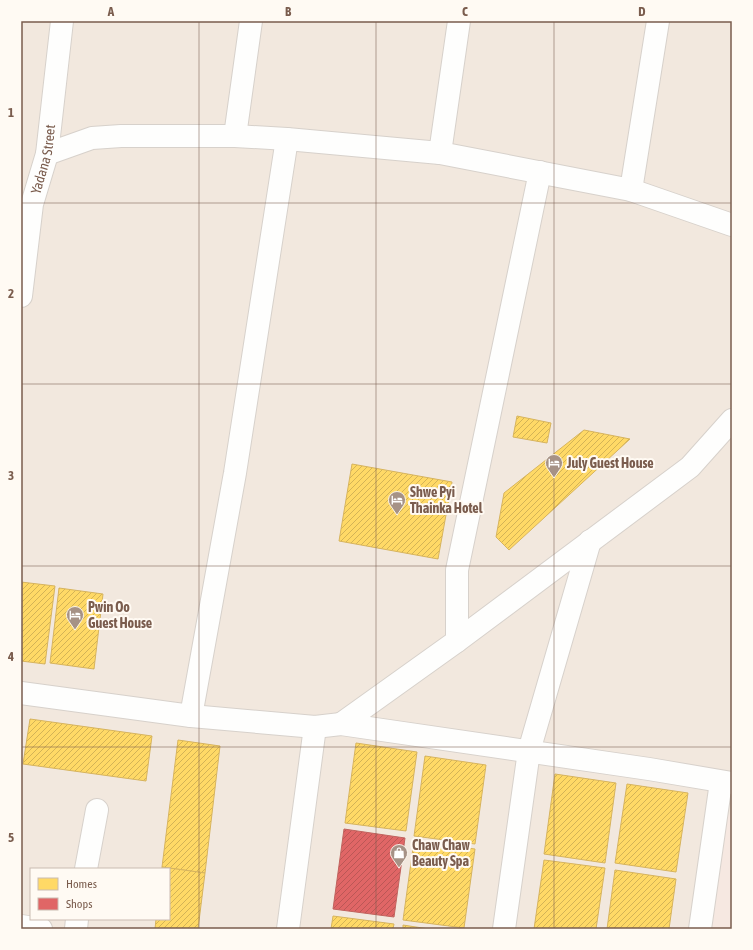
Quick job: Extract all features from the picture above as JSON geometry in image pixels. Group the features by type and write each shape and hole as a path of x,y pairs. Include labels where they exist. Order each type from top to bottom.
{"street":[{"name":"Yadana Street","path":"21,296 27,204 47,154 62,21"},
{"path":"235,136 251,21"},
{"path":"440,153 459,21"},
{"path":"631,190 658,21"},
{"path":"47,154 92,138 121,136 235,136 287,139 440,153 631,190 732,225"},
{"path":"191,716 235,473 287,139"},
{"path":"457,641 457,570 540,172"},
{"path":"340,724 457,641 690,467 732,420"},
{"path":"504,929 529,752 590,542"},
{"path":"21,693 191,716 316,727 340,724 641,768 726,782 700,929"},
{"path":"288,929 316,727"},
{"path":"86,868 97,810"},
{"path":"21,926 41,929"}],"shaded area":[{"path":"21,21 732,21 732,929 21,929"},
{"path":"727,814 732,815 732,929 710,929"}],"building: Homes":[{"path":"517,416 551,423 547,443 513,437"},
{"path":"584,430 630,439 509,550 496,537 504,493"},
{"path":"352,464 452,482 438,559 339,541"},
{"path":"21,582 55,586 45,664 21,661"},
{"path":"59,588 103,594 94,669 50,663"},
{"path":"30,719 152,736 146,781 23,764"},
{"path":"178,740 220,746 205,873 162,867"},
{"path":"356,743 417,752 406,831 345,823"},
{"path":"425,756 486,765 475,844 414,836"},
{"path":"555,774 616,783 605,863 544,854"},
{"path":"627,784 688,793 676,872 615,863"},
{"path":"414,841 475,849 464,928 403,920"},
{"path":"544,860 605,868 596,929 534,929"},
{"path":"170,868 205,873 198,929 155,929 156,920 170,920"},
{"path":"615,870 676,879 669,929 607,929"},
{"path":"333,916 394,924 393,929 331,929"},
{"path":"403,925 429,929 403,929"}],"building: Shops":[{"path":"344,829 405,838 394,917 333,909"}],"place":[{"name":"July Guest House","path":"554,478"},
{"name":"Shwe Pyi Thainka Hotel","path":"397,515"},
{"name":"Pwin Oo Guest House","path":"75,630"},
{"name":"Chaw Chaw Beauty Spa","path":"399,868"}]}
